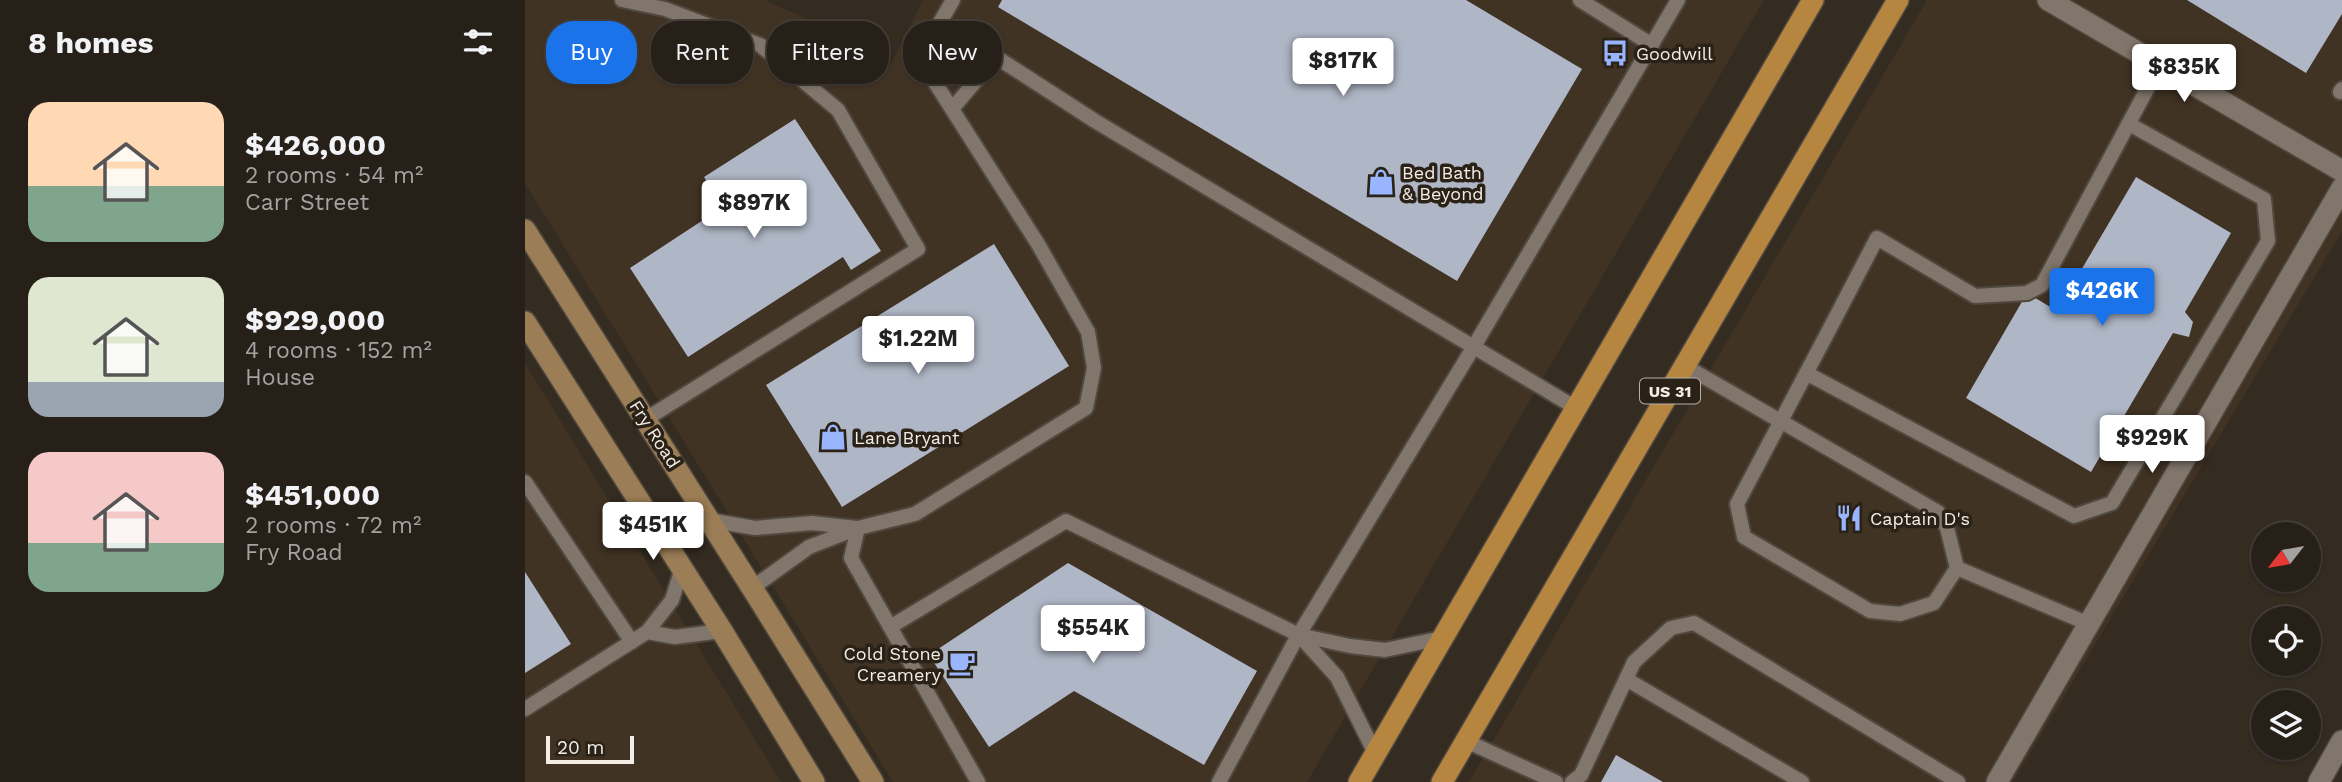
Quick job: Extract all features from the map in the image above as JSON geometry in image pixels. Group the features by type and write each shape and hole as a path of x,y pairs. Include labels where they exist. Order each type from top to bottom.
{"main road":[{"path":"1359,782 1813,0"},
{"name":"US 31","path":"1442,782 1898,0"}],"street":[{"path":"2048,0 2342,171"},
{"path":"1997,782 2342,188"},
{"name":"Fry Road","path":"525,230 873,782"},
{"path":"525,321 722,631 814,782"},
{"path":"2319,782 2342,741"}],"lane":[{"path":"622,0 665,9 760,45 838,110 918,249 646,419"},
{"path":"752,588 809,547 858,528 915,514 1086,408 1094,368 1088,332 1038,244 927,70 935,31 953,0"},
{"path":"1580,0 1652,45"},
{"path":"1219,782 1299,635 1473,348 1678,0"},
{"path":"952,109 996,57 1094,121 1576,408"},
{"path":"1685,366 1780,422 1938,512 1947,528 1957,568 1934,603 1900,614 1870,611 1744,537 1737,504 1780,422 1877,238 1975,296 2027,293 2042,285 2160,65"},
{"path":"1806,373 2074,516 2112,503 2268,241 2265,199 2129,124"},
{"path":"525,482 632,642"},
{"path":"709,520 755,528 812,523 858,528"},
{"path":"890,627 1066,521 1299,635 1385,650 1442,638"},
{"path":"858,528 851,558 978,782"},
{"path":"525,709 647,632 671,600 682,568"},
{"path":"1957,568 2089,624"},
{"path":"1572,782 1581,775 1634,662 1671,628 1694,623 1958,782"},
{"path":"647,632 675,637 722,631"},
{"path":"1299,635 1337,677 1375,753"},
{"path":"1626,679 1803,782"},
{"path":"1466,741 1556,782"}],"shaded area":[{"path":"525,0 765,0 811,21 767,21 767,84 889,84 889,68 903,40 903,84 1002,84 1002,21 912,21 923,0 1764,0 1307,782 893,782 525,183"},
{"path":"1927,0 2342,0 2342,231 2013,782 1469,782"},
{"path":"525,363 781,782 525,782"}],"building":[{"path":"1002,0 1466,0 1582,69 1457,281 998,7"},
{"path":"2187,0 2342,0 2342,14 2306,73"},
{"path":"795,119 881,251 851,270 843,257 688,357 630,268 723,207 704,177"},
{"path":"2136,177 2231,233 2185,312 2193,322 2189,337 2173,333 2091,472 1966,398 2027,293 2057,311"},
{"path":"994,244 1069,366 842,507 766,385"},
{"path":"1068,563 1257,671 1204,765 1074,691 989,747 929,655"},
{"path":"525,572 571,644 525,673"},
{"path":"1616,755 1663,782 1601,782"}],"place":[{"name":"Goodwill","path":"1615,53"},
{"name":"Bed Bath & Beyond","path":"1381,182"},
{"name":"Lane Bryant","path":"833,437"},
{"name":"Captain D's","path":"1849,518"},
{"name":"Cold Stone Creamery","path":"962,663"}]}
